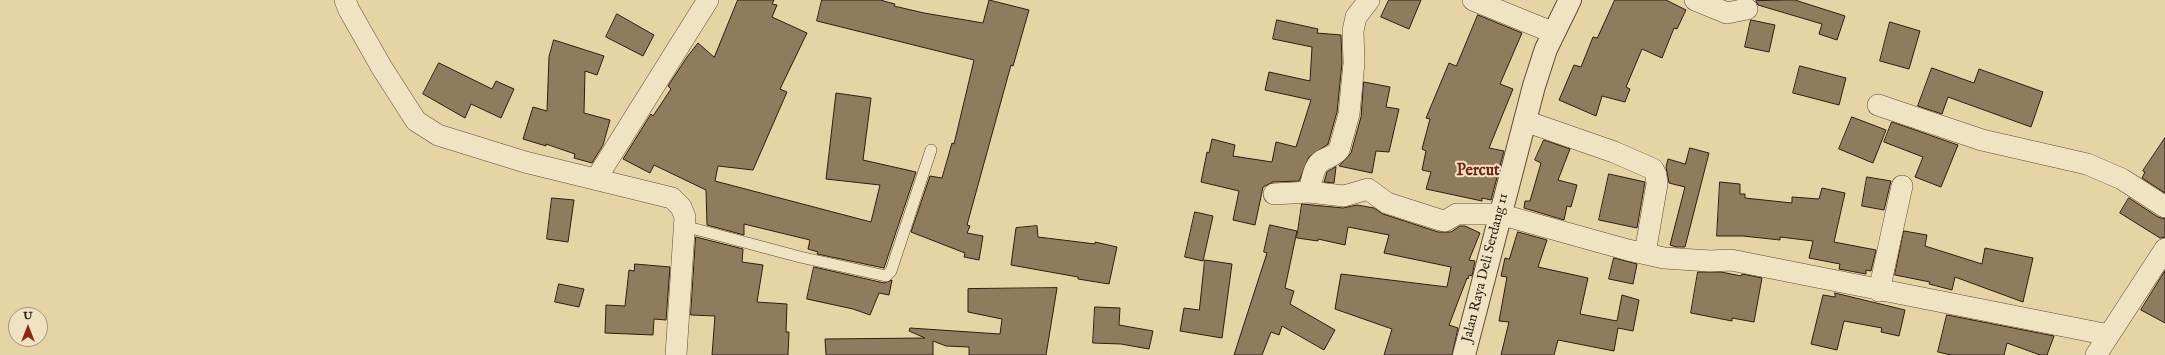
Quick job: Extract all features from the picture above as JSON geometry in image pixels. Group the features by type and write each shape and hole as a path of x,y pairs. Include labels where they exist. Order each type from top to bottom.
{"street":[{"path":"345,0 353,17 397,94 416,121 438,136 499,155 672,198 681,206 685,217 676,355"},
{"path":"596,179 708,0"},
{"path":"1309,192 1316,167 1320,162 1336,154 1339,150 1349,114 1354,63 1353,31 1356,16 1369,0"},
{"path":"1473,0 1554,33"},
{"name":"Jalan Raya Deli Serdang 11","path":"1464,355 1499,214 1546,49 1570,0"},
{"path":"1695,0 1727,13 1747,9"},
{"path":"1878,104 1982,140 2087,164 2122,179 2165,207"},
{"path":"1525,121 1614,152 1653,169 1656,175 1657,184 1646,253"},
{"path":"1879,291 1902,186"},
{"path":"1274,194 1309,192 1344,196 1368,189 1386,203 1417,214 1445,221 1457,214 1499,214 1646,253 1687,261 1731,260 1879,291 2109,335"},
{"path":"2096,355 2165,249"}],"lane":[{"path":"684,226 800,257 886,276 891,271 931,150"}],"building":[{"path":"738,0 774,0 772,4 777,5 772,17 807,33 780,89 787,92 753,170 718,166 715,181 871,222 880,185 826,179 836,93 871,98 863,160 916,172 884,268 817,254 818,252 808,249 810,240 744,224 744,235 707,225 706,190 654,165 650,173 623,159 651,114 653,116 671,89 668,86 698,43 714,57"},
{"path":"822,0 880,0 895,4 894,6 924,13 983,23 989,0 1029,10 1013,66 1011,65 967,225 970,226 967,233 983,236 979,260 964,257 965,253 911,232 930,176 942,178 952,143 954,144 974,60 817,21"},
{"path":"1389,0 1421,0 1409,29 1381,17"},
{"path":"1615,0 1666,0 1686,10 1677,29 1674,28 1662,58 1642,49 1626,87 1630,89 1625,102 1602,96 1596,116 1559,100 1574,65 1581,67 1593,37 1597,38"},
{"path":"1795,0 1845,16 1837,40 1819,34 1822,24 1758,5 1756,1"},
{"path":"617,14 654,35 643,56 606,37"},
{"path":"1478,15 1522,33 1500,84 1513,89 1489,148 1504,151 1491,200 1482,198 1482,201 1426,189 1431,172 1422,170 1426,151 1422,149 1430,119 1426,118 1449,63 1456,66"},
{"path":"1277,20 1318,29 1317,33 1341,35 1342,63 1337,112 1328,144 1309,157 1299,181 1273,182 1263,187 1255,225 1233,220 1239,191 1201,182 1207,152 1209,153 1212,139 1235,145 1233,156 1272,162 1276,142 1296,147 1311,100 1265,90 1269,72 1310,81 1312,47 1273,39"},
{"path":"1751,20 1775,25 1769,52 1745,47"},
{"path":"1890,22 1920,31 1909,69 1880,61"},
{"path":"554,40 604,56 597,75 585,71 584,113 610,120 603,145 592,163 574,158 575,154 546,144 546,146 523,139 533,107 547,111 549,57"},
{"path":"439,63 492,89 496,81 514,89 501,118 471,104 465,118 423,94"},
{"path":"1800,66 1846,78 1839,105 1793,93"},
{"path":"1932,68 1974,83 1979,69 2043,92 2031,127 1948,97 1942,114 1918,106"},
{"path":"1364,82 1390,87 1386,107 1399,109 1389,152 1376,151 1372,173 1339,166 1351,153 1361,117"},
{"path":"1852,117 1886,130 1873,163 1839,149"},
{"path":"1892,122 1958,145 1941,187 1915,177 1923,157 1884,142"},
{"path":"2165,138 2165,193 2142,178 2145,172 2143,171"},
{"path":"1544,140 1570,149 1558,180 1577,185 1571,207 1567,206 1564,220 1524,208 1525,201 1530,201 1541,163 1535,160"},
{"path":"1690,148 1709,153 1685,247 1676,247 1670,245 1685,187 1669,183 1666,167 1668,159 1685,164"},
{"path":"1336,167 1334,183 1324,182 1327,172"},
{"path":"1609,174 1645,182 1637,228 1599,220"},
{"path":"1867,177 1891,181 1884,210 1862,206"},
{"path":"1720,182 1740,184 1740,194 1745,194 1745,198 1792,203 1792,197 1819,199 1822,188 1845,193 1834,242 1876,250 1871,271 1866,270 1866,274 1839,269 1840,264 1809,258 1813,241 1780,237 1780,240 1743,236 1717,236"},
{"path":"552,198 574,200 568,242 547,239"},
{"path":"2129,198 2158,217 2165,219 2165,237 2160,238 2120,213"},
{"path":"1302,204 1343,208 1357,205 1374,208 1383,214 1438,232 1451,232 1460,226 1465,226 1480,233 1469,260 1475,261 1472,276 1469,275 1468,279 1467,278 1449,325 1458,328 1452,355 1384,355 1392,329 1335,309 1341,274 1447,287 1451,267 1384,253 1389,235 1348,227 1345,245 1318,239 1318,241 1297,238"},
{"path":"1195,212 1213,216 1203,261 1185,257"},
{"path":"1270,225 1297,231 1285,288 1294,291 1290,304 1335,330 1324,350 1282,326 1279,335 1271,332 1262,355 1234,355 1267,253 1264,252"},
{"path":"1037,226 1038,237 1095,244 1095,242 1117,247 1109,284 1011,265 1016,228"},
{"path":"1904,231 1927,235 1925,246 1982,264 1985,248 2033,258 2023,302 1955,277 1952,290 1929,284 1930,282 1895,275"},
{"path":"1518,232 1547,240 1538,267 1588,278 1580,314 1617,321 1622,295 1639,300 1633,331 1618,328 1614,351 1558,340 1554,355 1501,355 1509,322 1499,321 1507,277 1501,276 1505,258 1509,259"},
{"path":"696,237 743,249 742,262 763,265 757,302 787,304 786,332 789,332 788,355 712,355 715,316 691,315"},
{"path":"1614,258 1637,264 1633,284 1609,279"},
{"path":"1205,260 1232,264 1222,338 1180,331 1184,308 1199,310"},
{"path":"635,264 670,267 666,320 654,319 653,335 605,333 606,305 625,306 629,270 634,271"},
{"path":"814,267 884,283 892,280 889,295 879,293 870,315 853,309 807,299"},
{"path":"2165,271 2165,323 2141,310"},
{"path":"1698,272 1721,272 1762,278 1754,322 1732,318 1732,321 1691,313"},
{"path":"559,284 584,289 579,307 555,302"},
{"path":"1057,288 1046,355 969,355 969,347 946,346 933,341 933,355 826,355 825,339 925,338 909,331 910,328 1000,334 1002,319 968,312 968,289"},
{"path":"1835,293 1905,310 1899,336 1881,332 1882,328 1844,321 1837,350 1811,344 1823,295 1835,297"},
{"path":"1095,307 1120,308 1119,325 1153,331 1149,349 1121,344 1093,343"},
{"path":"1947,315 2054,336 2047,355 2040,355 2007,343 2004,355 1951,355 1938,352"}],"district":[{"name":"Percut","path":"1478,172"}]}
